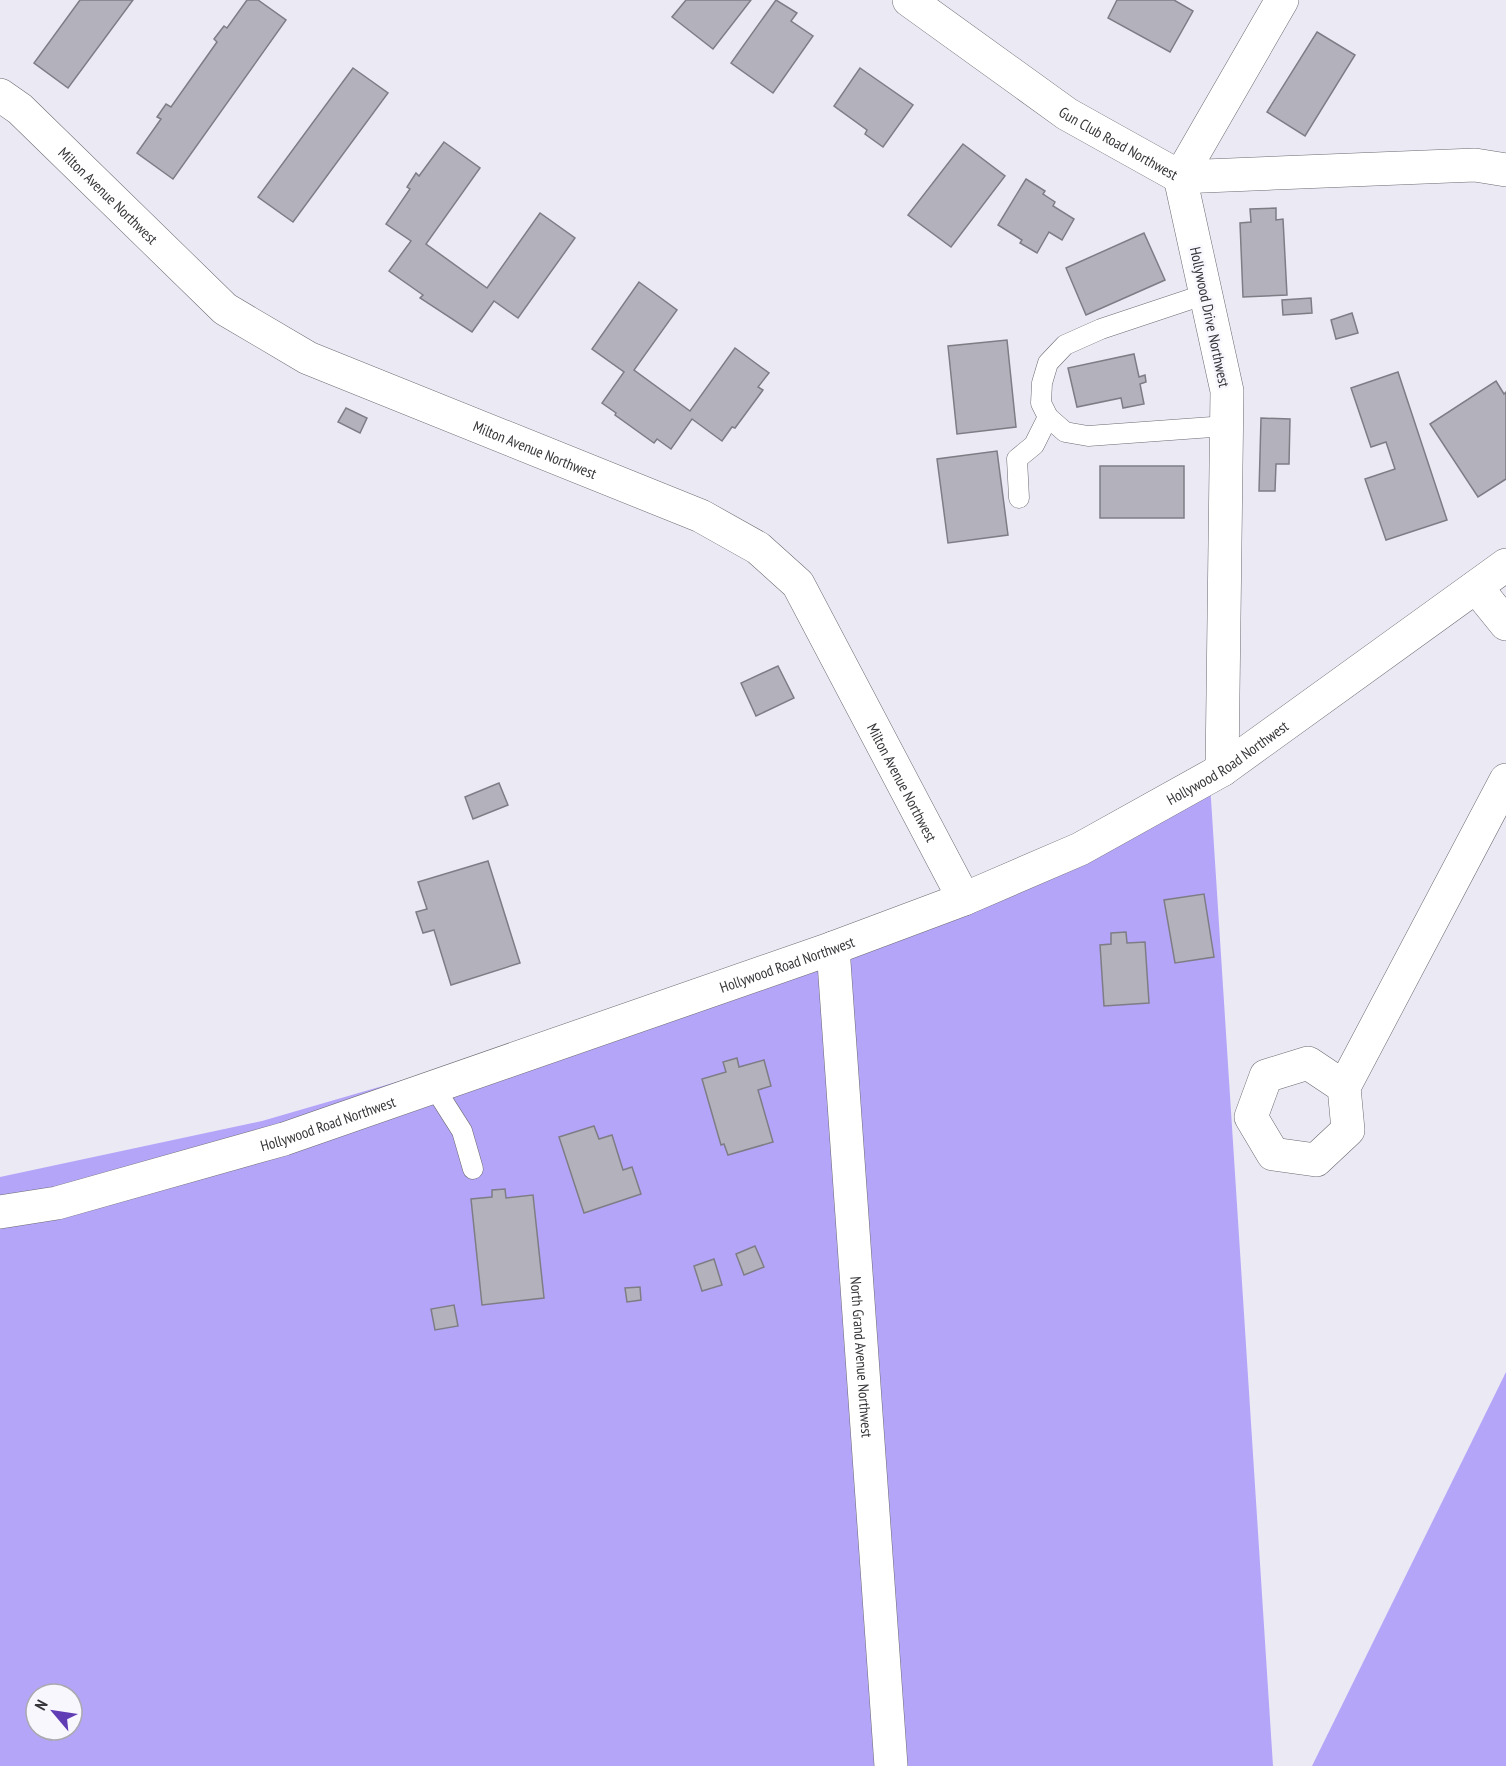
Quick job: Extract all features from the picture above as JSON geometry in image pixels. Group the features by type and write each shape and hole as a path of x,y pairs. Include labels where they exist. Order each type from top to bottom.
{"street":[{"name":"Gun Club Road Northwest","path":"909,0 1066,114 1180,177 1474,165 1506,170"},
{"path":"1180,177 1282,0"},
{"name":"Milton Avenue Northwest","path":"0,95 20,109 225,309 308,358 701,516 758,548 798,584 964,899"},
{"name":"Hollywood Drive Northwest","path":"1180,177 1227,391 1222,770"},
{"name":"Hollywood Road Northwest","path":"0,1212 57,1203 284,1139 833,948 964,899 1080,849 1222,770 1506,566"},
{"path":"1476,587 1506,624"},
{"path":"1344,1086 1506,780"},
{"name":"North Grand Avenue Northwest","path":"833,948 891,1766"}],"lane":[{"path":"1206,294 1101,328 1065,345 1048,363 1042,383 1041,403 1048,417 1065,432 1088,436 1226,426"},
{"path":"1019,498 1017,459 1034,445 1048,417"},
{"path":"434,1087 462,1131 473,1169"}],"shaded area":[{"path":"1209,768 1273,1766 0,1766 0,1177 262,1121 820,959"},
{"path":"1506,1372 1506,1766 1312,1766"}],"building":[{"path":"80,0 133,0 68,88 34,63"},
{"path":"247,0 258,0 286,20 173,179 137,153 161,119 157,117 166,104 171,107 217,42 214,39 224,26 227,28"},
{"path":"686,0 751,0 713,49 672,17"},
{"path":"776,0 797,13 791,21 813,36 773,93 731,63"},
{"path":"1117,0 1174,0 1193,11 1170,52 1108,18"},
{"path":"1317,32 1355,55 1305,136 1267,112"},
{"path":"353,68 388,93 293,222 258,197"},
{"path":"860,68 913,105 883,147 865,134 867,130 834,106"},
{"path":"444,142 480,168 426,244 487,288 540,213 575,238 518,318 494,301 472,332 420,298 423,295 389,271 411,241 386,224 410,189 407,187 416,173 419,176"},
{"path":"963,144 1005,176 951,247 908,215"},
{"path":"1026,179 1045,191 1043,194 1055,202 1053,206 1074,219 1062,240 1049,232 1037,253 1020,243 1022,240 998,225"},
{"path":"1276,208 1276,220 1283,219 1287,295 1243,297 1240,223 1251,222 1250,209"},
{"path":"1144,233 1165,280 1086,315 1066,268"},
{"path":"639,282 677,310 634,370 690,411 735,348 769,373 758,387 763,390 735,428 732,427 722,441 692,419 671,449 657,439 654,443 602,403 624,372 592,349"},
{"path":"1311,298 1312,313 1283,315 1282,300"},
{"path":"1352,313 1358,333 1336,339 1331,320"},
{"path":"1007,340 1016,427 957,434 948,346"},
{"path":"1134,354 1139,377 1145,375 1146,382 1140,384 1144,404 1123,408 1121,398 1077,407 1068,368"},
{"path":"1398,372 1447,520 1386,540 1365,479 1395,469 1386,442 1371,447 1351,388"},
{"path":"1496,381 1504,394 1506,392 1506,479 1478,497 1430,424"},
{"path":"346,408 367,418 360,433 338,422"},
{"path":"1261,418 1290,419 1289,464 1276,464 1275,491 1259,491"},
{"path":"997,451 1008,535 948,543 937,459"},
{"path":"1100,466 1184,466 1184,518 1100,518"},
{"path":"778,666 794,698 756,716 741,683"},
{"path":"499,783 508,805 473,819 465,797"},
{"path":"488,861 520,963 451,985 434,930 423,933 416,912 427,909 418,882"},
{"path":"1204,894 1214,957 1175,963 1164,900"},
{"path":"1126,932 1127,943 1145,942 1149,1003 1104,1006 1100,945 1111,944 1111,933"},
{"path":"737,1058 739,1067 764,1060 771,1086 758,1090 773,1142 728,1155 724,1144 721,1145 702,1079 726,1072 723,1062"},
{"path":"594,1126 599,1139 612,1135 623,1170 632,1167 641,1194 584,1213 559,1137"},
{"path":"505,1189 506,1198 533,1195 544,1298 482,1305 471,1199 492,1197 492,1190"},
{"path":"755,1246 764,1267 744,1275 736,1254"},
{"path":"714,1259 722,1285 702,1291 694,1266"},
{"path":"640,1287 641,1300 627,1302 625,1288"},
{"path":"454,1305 458,1326 435,1330 431,1309"}]}
